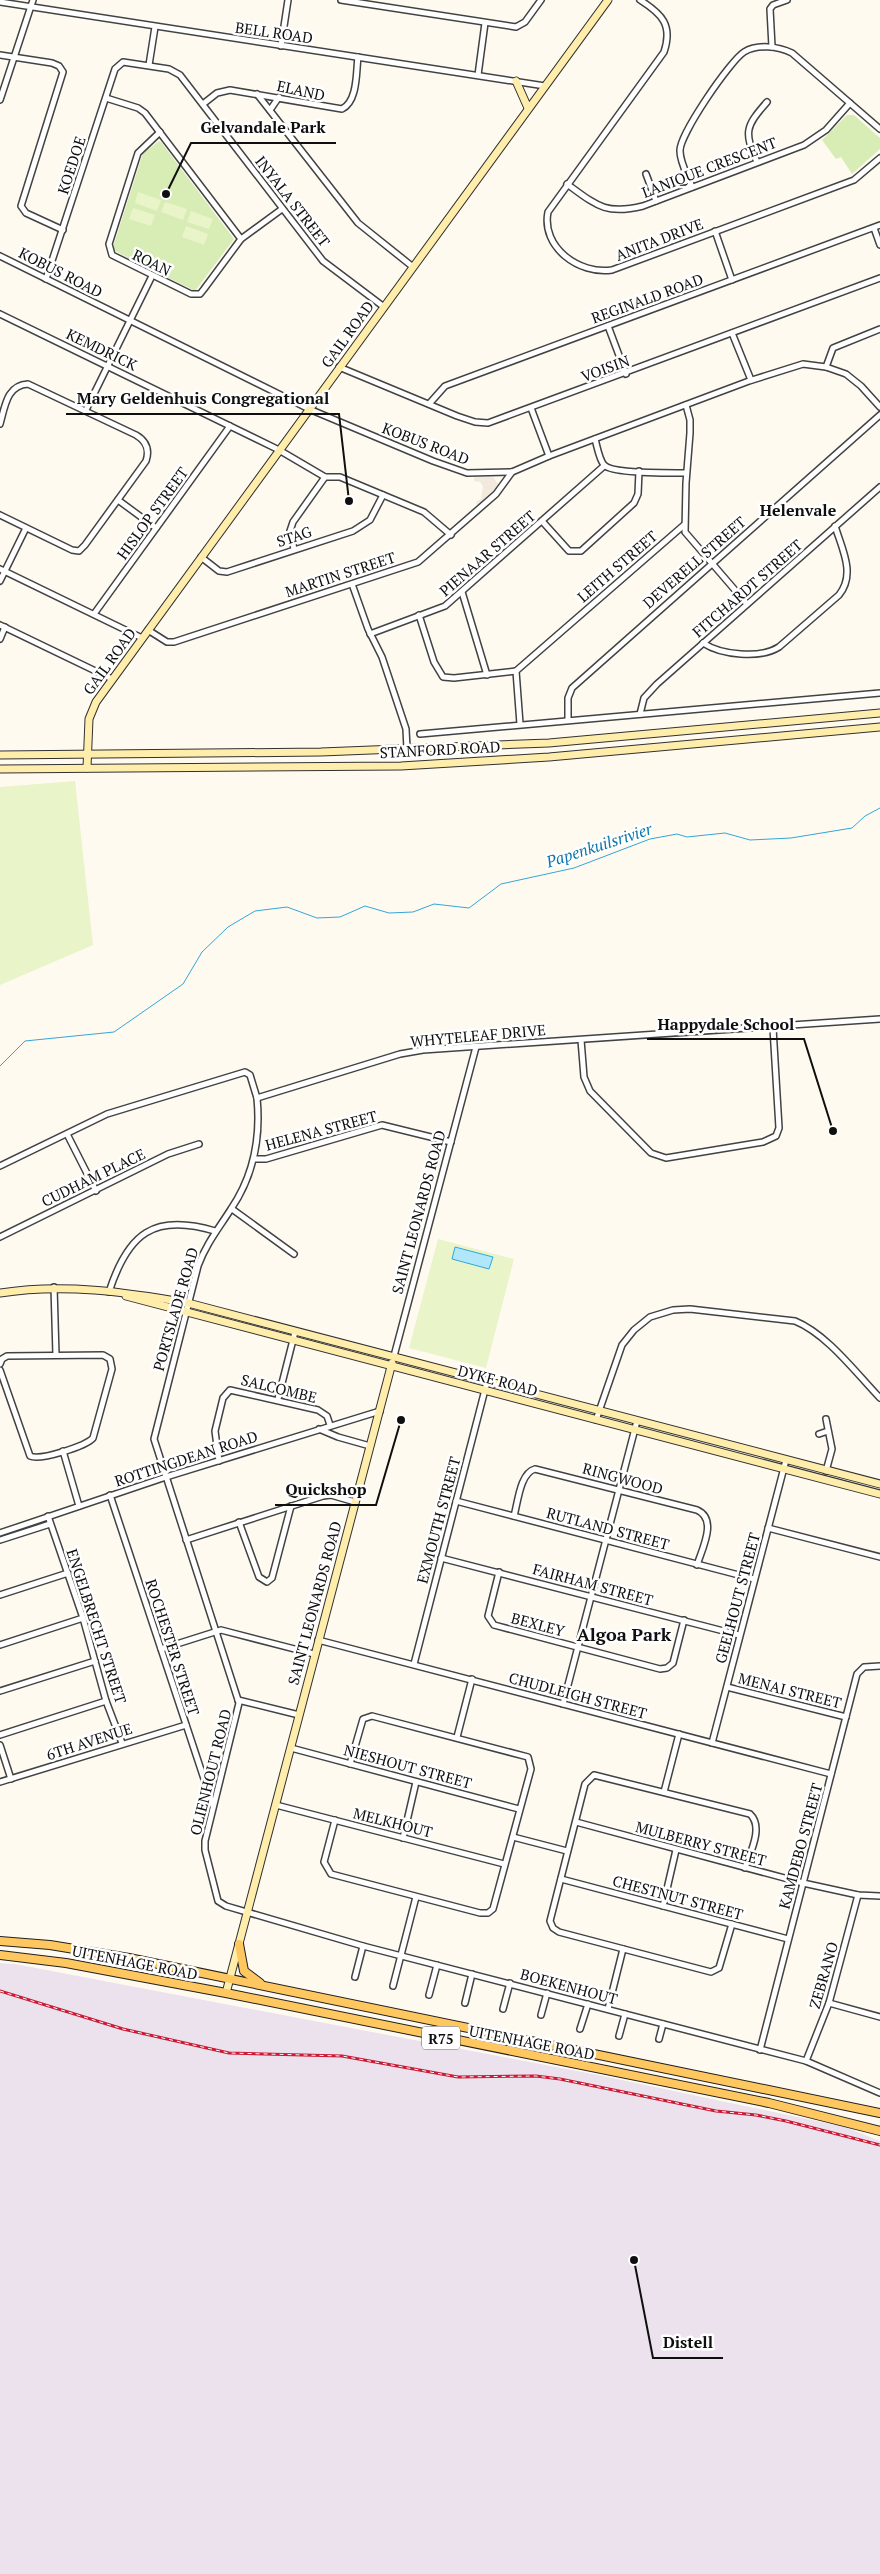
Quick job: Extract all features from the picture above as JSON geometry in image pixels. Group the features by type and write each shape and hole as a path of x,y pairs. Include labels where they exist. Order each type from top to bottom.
{"main road":[{"name":"UITENHAGE ROAD","path":"0,1941 50,1945 263,1985 880,2113"},
{"path":"239,1944 244,1971 263,1985"},
{"name":"UITENHAGE ROAD","path":"0,1955 96,1968 226,1993 769,2103 880,2131"}],"street":[{"path":"0,100 33,0"},
{"path":"281,46 288,0"},
{"path":"341,0 382,3 485,23 516,27 521,25 541,0"},
{"name":"GAIL ROAD","path":"87,768 90,714 112,679 608,0"},
{"name":"ANITA DRIVE","path":"640,0 655,10 663,20 668,36 664,52 548,212 548,234 567,257 586,269 612,270 854,180 880,158"},
{"path":"772,47 770,9 773,5 787,0"},
{"name":"BELL ROAD","path":"0,2 281,46 478,74 545,86"},
{"path":"478,74 485,23"},
{"path":"149,65 155,27"},
{"path":"692,188 680,152 685,134 736,59 745,51 759,47 772,47 792,53 880,129"},
{"path":"0,55 56,64 63,72 21,206 26,213 62,230"},
{"name":"ELAND","path":"203,104 217,93 226,90 278,97 336,110 345,108 353,93 358,57"},
{"name":"INYALA STREET","path":"123,62 149,65 178,73 329,267 384,307"},
{"name":"KOEDOE","path":"46,279 116,68 123,62"},
{"path":"516,81 528,108"},
{"path":"257,94 358,223 413,267"},
{"path":"270,110 278,97"},
{"path":"106,98 142,110 241,239"},
{"path":"756,162 749,144 747,131 755,116 767,102"},
{"name":"LANIQUE CRESCENT","path":"568,184 599,206 613,211 624,211 692,188 815,139 826,130 850,103"},
{"name":"ROAN","path":"160,132 138,153 108,244 112,255 191,294 200,294 241,239 282,209"},
{"path":"646,174 656,201"},
{"name":"REGINALD ROAD","path":"429,404 445,386 880,225"},
{"path":"874,228 880,245"},
{"path":"715,231 732,280"},
{"name":"KOBUS ROAD","path":"0,256 309,409 459,471 479,474 512,472 549,456 792,366 811,364 826,367 855,380 880,406"},
{"path":"86,410 152,276"},
{"name":"VOISIN","path":"340,367 480,423 494,422 880,278"},
{"name":"KEMDRICK","path":"0,314 279,450 325,477"},
{"path":"608,326 626,374"},
{"path":"826,367 833,348 880,329"},
{"path":"732,333 751,380"},
{"path":"0,424 9,396 15,387 20,384 34,385 136,434 146,444 148,453 146,461 79,551 72,550 0,515"},
{"path":"686,405 690,420 690,433 684,525 693,543 747,604"},
{"path":"531,408 549,456"},
{"name":"DEVERELL STREET","path":"568,720 568,698 572,688 880,415"},
{"name":"HISLOP STREET","path":"94,614 230,426"},
{"path":"595,439 604,466 639,472 686,474"},
{"name":"PIENAAR STREET","path":"370,634 445,606 604,466"},
{"name":"MARTIN STREET","path":"148,630 167,642 174,642 418,562 500,490 512,472"},
{"path":"542,521 569,551 574,553 581,551 634,503 638,494 639,472"},
{"path":"294,549 290,531 293,522 325,477 340,477 429,514 451,535"},
{"name":"FITCHARDT STREET","path":"640,714 645,696 880,486"},
{"name":"STAG","path":"201,556 217,569 228,572 360,528 373,515 383,495"},
{"path":"118,500 156,528"},
{"name":"LEITH STREET","path":"516,671 684,525"},
{"path":"703,643 714,650 731,654 775,650 839,595 846,585 848,575 835,526"},
{"path":"0,581 2,570 26,528"},
{"path":"2,570 142,638"},
{"path":"352,584 370,634 382,657 406,732 407,749"},
{"path":"462,592 487,675"},
{"path":"419,615 440,675 447,678 516,671 520,724"},
{"path":"0,639 3,626 112,679"},
{"name":"STANFORD ROAD","path":"420,734 880,692"},
{"name":"STANFORD ROAD","path":"0,755 321,752 549,743 880,713"},
{"name":"STANFORD ROAD","path":"0,769 401,766 549,757 880,727"},
{"name":"WHYTELEAF DRIVE","path":"257,1098 400,1054 476,1046 880,1020"},
{"path":"582,1040 584,1077 590,1091 651,1153 666,1158 762,1142 776,1136 779,1128 772,1028"},
{"name":"SAINT LEONARDS ROAD","path":"226,1993 476,1046"},
{"path":"0,1166 116,1111 245,1072 250,1074 257,1098"},
{"name":"PORTSLADE ROAD","path":"166,1477 154,1436 201,1256 232,1209 255,1159 259,1129 257,1098"},
{"name":"HELENA STREET","path":"255,1159 266,1158 382,1125 451,1142"},
{"path":"67,1134 96,1191"},
{"name":"CUDHAM PLACE","path":"0,1237 168,1154 199,1144"},
{"path":"232,1209 294,1254"},
{"path":"109,1292 122,1256 133,1243 149,1232 161,1226 184,1224 216,1231"},
{"path":"54,1288 56,1355"},
{"name":"DYKE ROAD","path":"0,1293 54,1288 144,1295 188,1303 880,1484"},
{"name":"DYKE ROAD","path":"109,1292 880,1494"},
{"path":"596,1420 617,1356 627,1338 650,1317 682,1310 795,1321 803,1324 817,1333 880,1398"},
{"path":"278,1400 295,1332"},
{"path":"0,1364 2,1359 7,1356 103,1355 110,1359 113,1366 93,1438 85,1444 38,1459 28,1454 0,1370"},
{"name":"EXMOUTH STREET","path":"414,1664 487,1382"},
{"name":"SALCOMBE","path":"219,1461 214,1436 225,1394 233,1390 322,1412 330,1425"},
{"name":"ROTTINGDEAN ROAD","path":"0,1533 166,1477 380,1411"},
{"path":"826,1419 832,1449 826,1470"},
{"path":"563,1704 637,1421"},
{"path":"319,1429 338,1437 370,1446"},
{"path":"819,1434 828,1431"},
{"path":"63,1451 79,1506"},
{"name":"GEELHOUT STREET","path":"712,1743 786,1460"},
{"name":"RINGWOOD","path":"514,1516 525,1477 535,1469 697,1510 705,1515 708,1526 697,1565"},
{"name":"OLIENHOUT ROAD","path":"166,1477 238,1700 238,1713 206,1832 205,1850 216,1896 222,1905 248,1912"},
{"path":"186,1540 327,1495 355,1502"},
{"name":"ROCHESTER STREET","path":"110,1496 213,1806"},
{"name":"RUTLAND STREET","path":"456,1501 754,1579"},
{"path":"239,1522 259,1577 267,1582 272,1578 291,1506"},
{"name":"ENGELBRECHT STREET","path":"48,1516 83,1618 106,1701 122,1743"},
{"path":"0,1540 50,1524"},
{"path":"768,1528 880,1557"},
{"name":"FAIRHAM STREET","path":"442,1558 739,1635"},
{"name":"BEXLEY","path":"499,1572 488,1616 491,1624 660,1669 667,1668 674,1659 684,1620"},
{"path":"0,1595 68,1573"},
{"path":"0,1645 83,1618"},
{"path":"161,1649 216,1631 224,1631 314,1654"},
{"name":"CHUDLEIGH STREET","path":"318,1640 832,1774"},
{"path":"0,1691 95,1661"},
{"name":"KAMDEBO STREET","path":"760,2050 858,1672 867,1666 880,1666"},
{"path":"457,1737 472,1679"},
{"name":"MENAI STREET","path":"727,1687 846,1717"},
{"path":"238,1700 299,1715"},
{"path":"0,1735 106,1701"},
{"path":"335,1820 324,1862 327,1871 416,1897 488,1913 494,1905 531,1769 528,1757 457,1737 368,1716 362,1719 359,1725 350,1764"},
{"name":"6TH AVENUE","path":"0,1782 186,1724"},
{"path":"664,1792 679,1734"},
{"path":"0,1745 11,1779"},
{"name":"NIESHOUT STREET","path":"291,1748 519,1809"},
{"path":"732,1924 719,1968 714,1972 559,1932 553,1928 550,1921 585,1784 588,1778 594,1775 752,1816 756,1828 745,1868"},
{"path":"403,1838 416,1782"},
{"name":"MELKHOUT","path":"276,1805 504,1864"},
{"name":"MULBERRY STREET","path":"576,1822 803,1883 858,1895 880,1896"},
{"path":"513,1837 568,1851"},
{"path":"663,1906 676,1850"},
{"name":"CHESTNUT STREET","path":"561,1879 788,1939"},
{"name":"ZEBRANO","path":"806,2061 829,2004 858,1895"},
{"path":"393,1986 416,1897"},
{"name":"BOEKENHOUT","path":"248,1912 364,1946 806,2061 880,2093"},
{"path":"355,1977 364,1946"},
{"path":"608,2009 623,1949"},
{"path":"429,1995 437,1965"},
{"path":"465,2003 472,1974"},
{"path":"503,2009 510,1984"},
{"path":"541,2015 547,1994"},
{"path":"580,2028 588,2004"},
{"path":"829,2004 880,2017"},
{"path":"619,2036 625,2014"},
{"path":"658,2039 663,2024"}],"shaded area":[{"path":"474,477 493,477 498,484 496,491 478,506 476,502 481,499 483,486 480,482 474,481"},
{"path":"0,1963 15,1964 598,2075 845,2127 880,2141 880,2574 0,2574"}],"green space":[{"path":"847,115 854,115 880,138 880,149 852,174 841,157 836,159 822,140"},
{"path":"159,141 234,239 195,291 115,251 113,247 143,153"},
{"path":"138,192 161,200 157,211 135,203"},
{"path":"165,202 187,209 183,220 161,212"},
{"path":"133,208 155,215 151,226 129,219"},
{"path":"191,211 213,219 209,229 187,222"},
{"path":"186,226 208,234 204,245 182,237"},
{"path":"75,781 93,945 0,985 0,787"},
{"path":"438,1239 514,1259 486,1368 409,1348"}],"water":[{"path":"455,1247 493,1257 489,1269 452,1259"}],"waterway":[{"name":"Papenkuilsrivier","path":"0,1066 25,1041 114,1032 183,984 202,952 228,927 255,911 287,907 317,918 340,917 365,906 389,913 413,912 434,904 469,908 501,884 574,868 650,839 677,834 687,837 725,833 750,840 791,838 852,828 865,816 880,808"}],"railway":[{"path":"0,1991 123,2029 229,2053 342,2056 458,2077 536,2076 560,2079 716,2111 756,2115 786,2121 880,2145"}],"place":[{"name":"Gelvandale Park","path":"166,194"},
{"name":"Mary Geldenhuis Congregational","path":"349,501"},
{"name":"Happydale School","path":"833,1131"},
{"name":"Quickshop","path":"401,1420"},
{"name":"Distell","path":"634,2260"}],"district":[{"name":"Helenvale","path":"798,510"},
{"name":"Algoa Park","path":"624,1634"}]}
